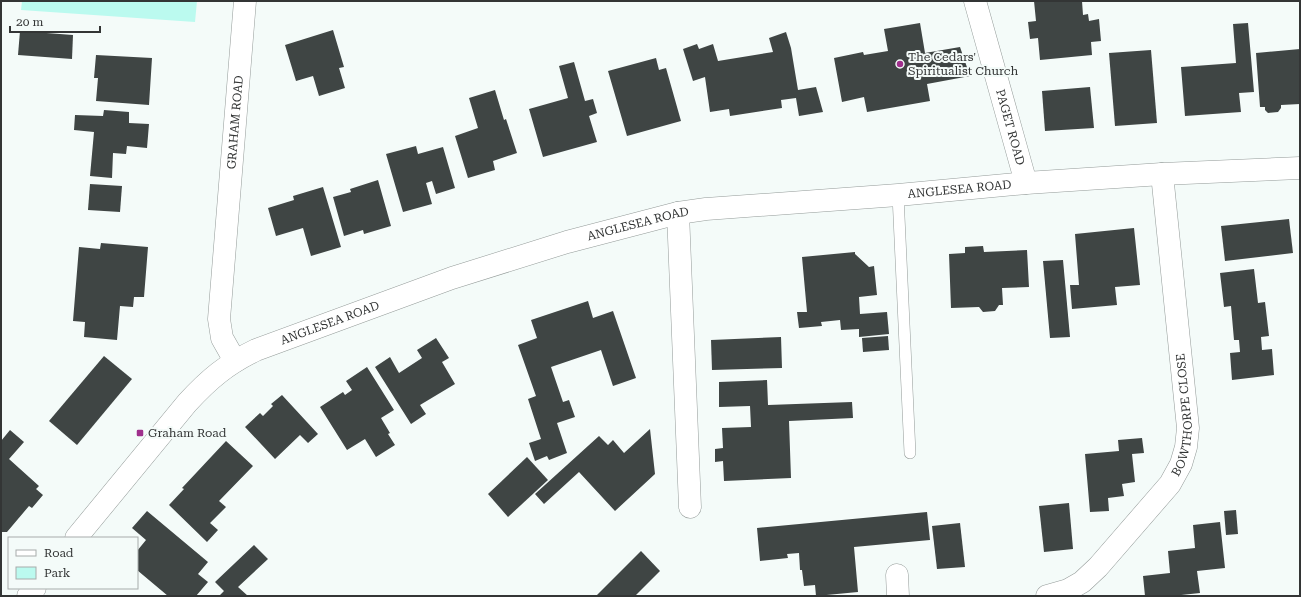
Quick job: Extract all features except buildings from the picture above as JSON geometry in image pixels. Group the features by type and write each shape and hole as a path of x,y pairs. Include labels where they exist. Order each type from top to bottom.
{"street":[{"name":"GRAHAM ROAD","path":"235,361 222,338 219,319 245,1"},
{"name":"PAGET ROAD","path":"975,1 1026,183"},
{"name":"ANGLESEA ROAD","path":"77,537 187,403 205,384 235,361 256,350 452,278 567,242 678,213 706,209 898,195 1026,183 1162,174 1300,168"},
{"name":"BOWTHORPE CLOSE","path":"1047,596 1068,590 1082,582 1098,567 1170,484 1181,464 1186,448 1188,428 1162,174"},
{"path":"678,213 690,507"}],"lane":[{"path":"898,195 910,452"}],"green space":[{"path":"22,1 197,1 195,22 21,10"}],"place":[{"name":"The Cedars' Spiritualist Church","path":"900,64"},
{"name":"Graham Road","path":"140,433"}]}
